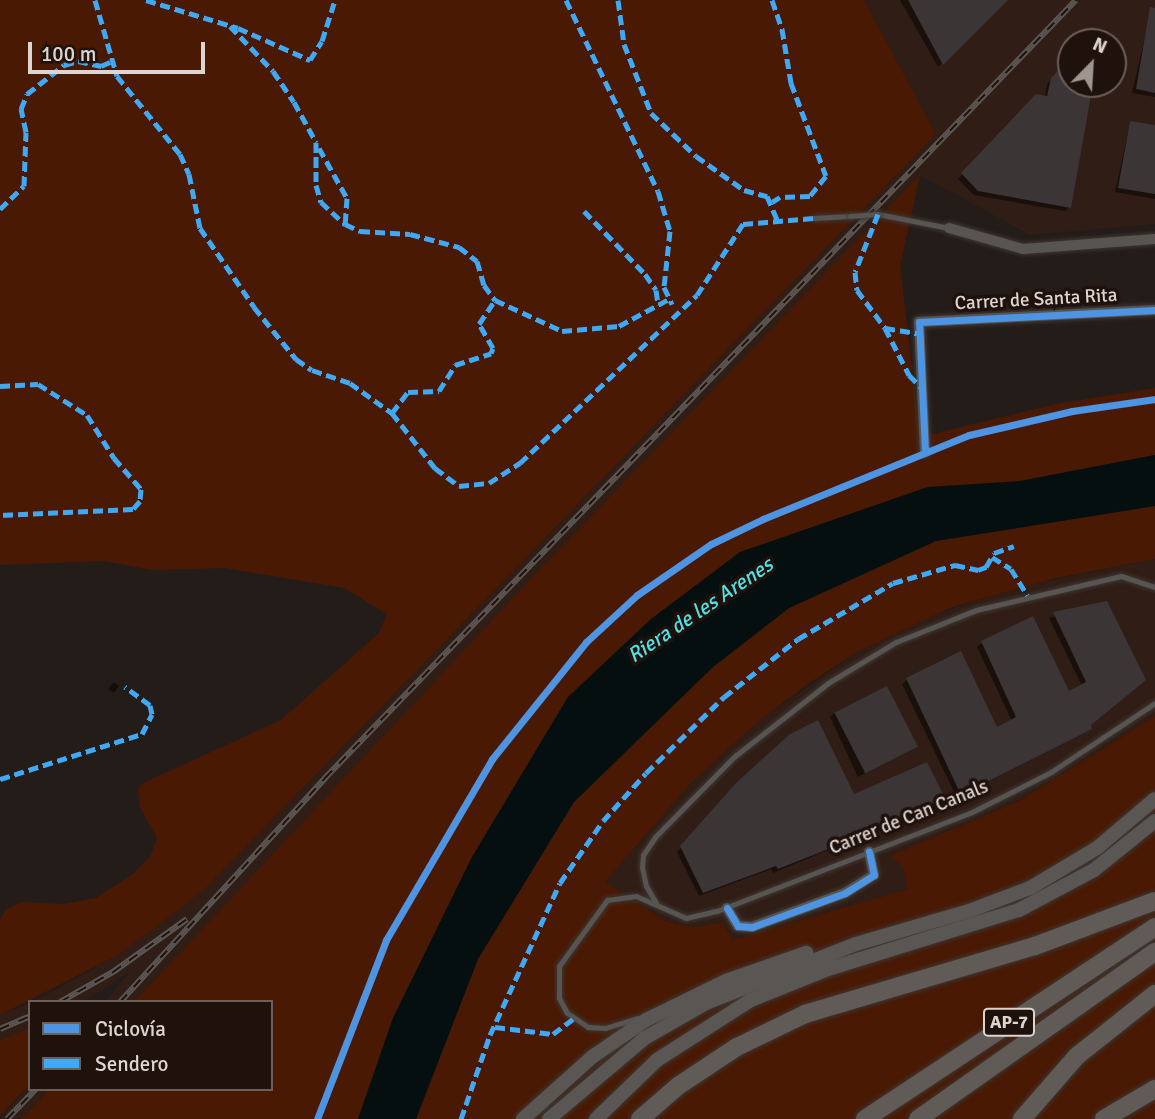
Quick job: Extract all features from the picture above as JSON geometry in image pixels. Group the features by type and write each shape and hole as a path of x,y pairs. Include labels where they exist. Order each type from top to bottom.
{"highway":[{"path":"640,1119 678,1086 737,1047 805,1014 1047,942 1155,901"},
{"name":"AP-7","path":"865,1119 1155,927"},
{"path":"918,1119 1155,952"},
{"path":"1022,1119 1077,1056 1155,994"},
{"path":"1104,1119 1155,1088"}],"main road":[{"path":"549,1119 612,1063 672,1021 736,989 856,944 969,911 1030,888 1097,848 1155,799"},
{"path":"596,1119 666,1054 751,1000 818,973 1019,911 1094,870 1155,821"},
{"path":"523,1119 592,1057 665,1010 747,972 823,948 856,944"}],"street":[{"path":"949,228 1023,249 1155,239"},
{"name":"Carrer de Santa Rita","path":"925,452 919,322 1155,310"},
{"path":"727,908 738,926 752,927 845,893 874,875 869,852"}],"lane":[{"path":"814,218 878,214 949,228"},
{"path":"660,908 643,878 648,846 735,756 828,683 896,642 976,610 1121,576 1155,587"},
{"name":"Carrer de Can Canals","path":"665,1010 616,1026 588,1027 567,1013 557,988 559,966 607,900 629,894 686,918 727,908 970,813 1051,772 1155,703"}],"shaded area":[{"path":"0,0 864,0 936,134 202,892 120,954 0,1015 0,920 5,910 21,902 63,904 96,898 133,874 151,855 157,838 140,807 138,790 143,783 281,720 379,633 387,614 344,588 225,568 153,570 103,561 0,565"},
{"path":"864,0 1155,0 1155,224 1030,235 920,175 136,1000 106,1000 130,972 86,1000 37,1000 120,954 202,892 936,134"},
{"path":"920,175 900,266 920,437 1056,404 1155,388 1155,455 1020,481 928,487 740,552 568,697 472,857 393,1018 358,1119 22,1119 48,1091 273,1091 273,1000 136,1000 528,582"},
{"path":"1155,506 1155,559 1056,578 952,607 857,652 809,683 759,721 691,783 605,882 667,922 695,927 723,922 732,940 908,889 903,868 891,855 1017,802 1155,716 1155,1119 416,1119 478,959 574,802 713,667 789,608 936,541"},
{"path":"1155,559 1155,716 1017,802 892,855 903,868 908,889 732,940 723,922 695,927 667,922 605,882 691,783 759,721 857,652 909,625 1000,591"},
{"path":"28,1004 28,1029 0,1040 0,1015"},
{"path":"28,1029 28,1086 0,1116 0,1040"},
{"path":"28,1086 28,1091 48,1091 22,1119 0,1119"}],"water":[{"name":"Riera de les Arenes","path":"1155,455 1155,506 936,541 789,608 713,667 574,802 478,959 416,1119 358,1119 393,1018 472,857 568,697 651,619 740,552 928,487 1020,481"}],"building":[{"path":"908,0 1008,0 943,65"},
{"path":"1150,7 1155,8 1155,93 1136,89"},
{"path":"1057,72 1057,98 1091,98 1071,208 978,191 961,173 1036,94 1047,96 1051,78"},
{"path":"1130,121 1155,125 1155,194 1118,188"},
{"path":"1107,601 1146,680 1091,725 1092,729 961,795 906,678 961,651 997,727 1016,717 981,641 1033,616 1069,691 1086,682 1053,612"},
{"path":"887,686 918,747 865,773 834,713"},
{"path":"818,720 854,794 927,762 947,802 778,869 776,866 703,893 680,846 736,783 790,734"}],"railway":[{"path":"122,1000 325,778 1076,0"},
{"path":"64,1000 113,972 187,919"},
{"path":"0,1029 28,1017"},
{"path":"7,1119 34,1091"}],"marked path":[{"path":"95,0 117,76 180,154 189,174 200,228 254,307 296,359 312,370 350,383 392,413 435,468 459,486 489,483 520,463 697,295 743,224 814,218"},
{"path":"146,0 238,28 310,60 322,41 335,0"},
{"path":"566,0 658,191 670,231 664,287 672,304"},
{"path":"618,0 624,44 651,113 696,156 744,190 767,196 778,222"},
{"path":"772,0 782,29 791,83 826,176 810,196 780,197 772,202"},
{"path":"230,26 273,71 294,102 316,142 316,185 321,202 345,224 360,231 410,234 459,247 477,261 484,285 495,300 562,331 619,326 667,300"},
{"path":"0,209 24,186 26,132 21,109 27,94 64,65 78,61 101,66 110,62"},
{"path":"319,148 347,198 345,224"},
{"path":"584,211 645,274 656,290 658,305"},
{"path":"878,214 855,272 857,290 885,328 909,375 922,388"},
{"path":"392,413 408,392 439,391 455,365 491,353 493,348 479,324 495,300"},
{"path":"885,328 918,333"},
{"path":"0,386 38,384 87,415 114,458 141,489 140,501 133,509 0,515"},
{"path":"461,1119 490,1035 560,883 603,821 646,773 724,697 798,639 893,583 955,565 978,570 986,567 994,553 1014,546"},
{"path":"992,557 1011,569 1027,595"},
{"path":"0,779 142,734 152,714 150,705 125,687"},
{"path":"495,1027 553,1034 573,1019"}],"cycle path":[{"path":"925,452 919,322 1155,310"},
{"path":"317,1119 386,940 492,759 586,642 637,595 711,544 763,519 969,435 1072,411 1155,399"},
{"path":"727,908 738,926 752,927 845,893 874,875 869,852"}]}
